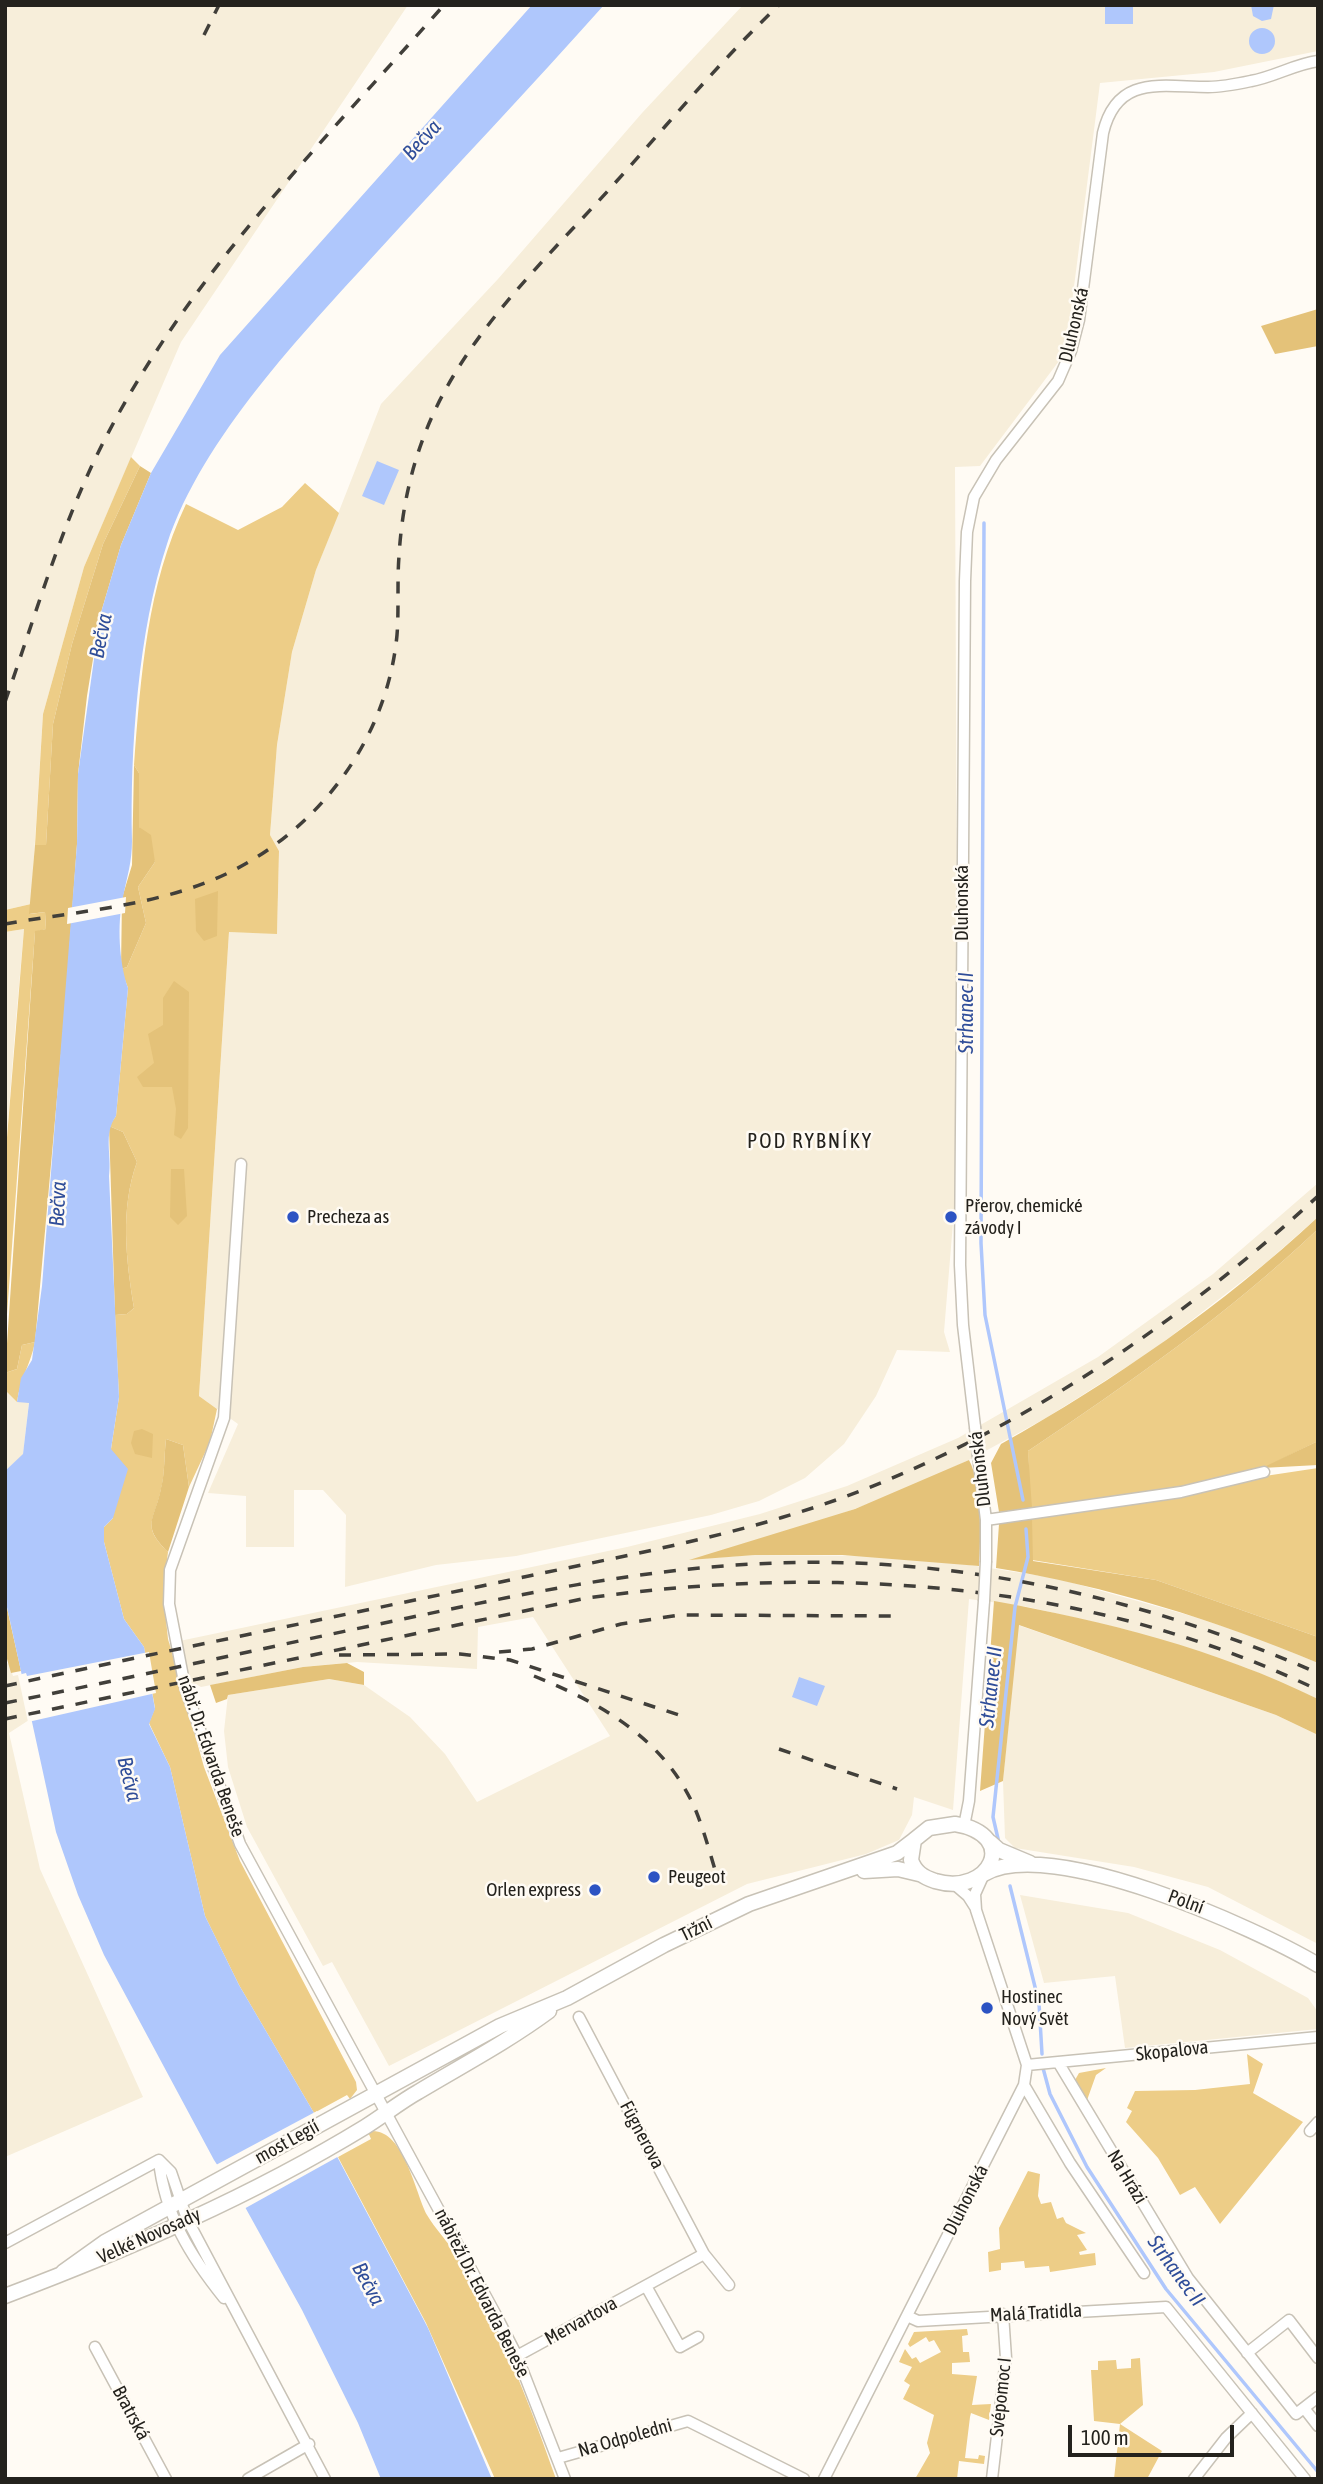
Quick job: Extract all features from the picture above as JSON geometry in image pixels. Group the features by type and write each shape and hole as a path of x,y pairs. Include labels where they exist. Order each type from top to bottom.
{"main road":[{"path":"984,1874 954,1884 922,1875 911,1860 914,1840 923,1831 937,1826 964,1826 983,1835 990,1842"},
{"name":"Tržní","path":"354,2105 500,2026 567,1998 664,1945 749,1904 897,1853 914,1840"},
{"name":"Polní","path":"990,1842 1005,1853 1044,1867 1170,1896 1236,1922 1318,1965"},
{"name":"Dluhonská","path":"984,1874 992,1862 990,1842"},
{"name":"Polní","path":"984,1874 1018,1865 1044,1867"},
{"name":"Tržní","path":"831,1876 898,1869 922,1875"},
{"name":"Tržní","path":"365,2127 509,2040 567,1998"},
{"name":"most Legií","path":"221,2178 354,2105"},
{"name":"most Legií","path":"233,2198 365,2127"},
{"name":"Velké Novosady","path":"63,2272 105,2242 221,2178"},
{"name":"Velké Novosady","path":"5,2296 63,2272 112,2256 233,2198"}],"street":[{"name":"Dluhonská","path":"964,1826 969,1801 986,1562 986,1520 962,1325 960,1265 967,532 974,497 987,471 1058,381 1071,351 1079,320 1103,133 1109,115 1121,100 1135,90 1152,85 1211,87 1253,81 1318,61"},
{"name":"nábř. Dr. Edvarda Beneše","path":"241,1164 224,1418 171,1560 168,1587 170,1615 185,1688 240,1844 387,2112"},
{"path":"986,1520 1181,1492 1264,1472"},
{"name":"Dluhonská","path":"976,1910 975,1894 984,1874"},
{"name":"Dluhonská","path":"824,2479 1024,2085 1027,2065 976,1910 968,1895 954,1884"},
{"name":"Fügnerova","path":"579,2017 704,2254"},
{"name":"Skopalova","path":"1027,2065 1318,2037"},
{"name":"Na Hrázi","path":"1058,2062 1188,2278 1296,2414 1304,2408 1318,2426"},
{"name":"Na Hrázi","path":"1024,2085 1070,2163 1144,2273"},
{"name":"nábřeží Dr. Edvarda Beneše","path":"387,2112 517,2356 565,2479"},
{"name":"Velké Novosady","path":"5,2243 159,2160 171,2172 175,2203"},
{"path":"175,2203 197,2265 237,2314 309,2444 325,2479"},
{"path":"704,2254 729,2285"},
{"name":"Mervartova","path":"517,2356 704,2254"},
{"path":"646,2286 680,2347 698,2337"},
{"name":"Malá Tratidla","path":"907,2316 918,2321 1003,2314 1166,2307 1252,2413"},
{"name":"Svépomoc I","path":"992,2479 1006,2358 1003,2314"},
{"path":"1247,2353 1289,2320 1318,2358"},
{"name":"Bratrská","path":"95,2347 166,2479"},
{"path":"1304,2408 1318,2397"},
{"path":"1194,2479 1226,2438 1252,2413 1305,2479"},
{"name":"Na Odpoledni","path":"558,2458 688,2421 804,2479"},
{"path":"248,2479 309,2444"}],"shaded area":[{"path":"5,5 408,5 181,342 84,567 43,714 31,904 5,910"},
{"path":"743,5 1318,5 1318,51 1214,72 1100,83 1070,318 1059,361 980,466 955,467 958,1162 944,1332 950,1352 897,1350 876,1396 844,1444 805,1478 759,1501 711,1515 516,1556 436,1565 345,1587 346,1515 323,1490 294,1490 294,1547 246,1547 246,1496 208,1493 238,1424 199,1396 229,932 277,933 279,851 270,835 277,745 292,652 316,570 381,404 498,279 642,113"},
{"path":"1318,309 1318,346 1275,354 1261,326"},
{"path":"131,457 140,466 103,544 72,644 53,724 46,845 35,845 43,714 84,567"},
{"path":"140,466 151,473 121,545 100,616 87,696 78,774 77,844 65,1009 35,1342 22,1345 17,1369 5,1373 35,931 46,929 45,912 29,914 35,845 46,845 53,724 72,644 103,544"},
{"path":"305,483 339,513 316,570 292,652 277,745 270,835 279,851 277,934 229,932 199,1396 217,1409 210,1442 189,1487 183,1445 166,1439 162,1483 152,1528 159,1543 168,1552 163,1591 168,1639 204,1767 240,1861 356,2082 357,2090 350,2099 347,2095 314,2113 239,1985 205,1916 170,1767 149,1723 155,1708 144,1647 124,1619 104,1542 104,1527 113,1518 111,1449 119,1397 115,1315 127,1314 134,1308 127,1253 126,1216 137,1162 123,1132 109,1126 116,1116 128,988 121,969 127,967 146,923 138,887 155,862 139,827 139,773 134,765 143,664 154,599 162,567 186,504 238,530 282,507"},
{"path":"134,765 139,773 139,827 151,835 155,862 138,887 146,923 127,967 121,969 122,898 132,865"},
{"path":"218,891 217,936 204,941 196,931 195,899"},
{"path":"31,904 30,914 45,912 46,929 35,932 5,1342 5,1162 24,929 5,932 5,910"},
{"path":"24,929 15,1031 5,1162 5,932"},
{"path":"174,981 189,992 188,1128 181,1139 174,1135 176,1109 172,1087 143,1087 137,1077 154,1063 148,1034 163,1025 163,998"},
{"path":"109,1126 123,1132 137,1162 126,1216 127,1253 134,1308 127,1314 115,1315"},
{"path":"171,1169 184,1169 187,1216 178,1225 170,1217"},
{"path":"1318,1183 1318,1217 1267,1262 1152,1351 1046,1418 969,1460 895,1494 814,1524 694,1559 755,1555 877,1556 963,1564 1055,1578 1195,1617 1258,1638 1318,1663 1318,1699 1247,1668 1124,1629 1028,1607 969,1599 953,1810 914,1797 912,1815 899,1840 866,1854 747,1884 389,2066 332,1962 323,1966 247,1827 228,1767 224,1731 228,1695 329,1679 364,1685 410,1717 445,1754 477,1802 610,1736 533,1617 478,1627 477,1669 357,1662 303,1667 201,1687 196,1684 29,1720 9,1733 40,1869 143,2097 5,2157 5,1664 9,1663 13,1676 627,1547 760,1514 847,1486 958,1438 1098,1357 1213,1274"},
{"path":"1318,1217 1318,1229 1250,1290 1141,1373 1028,1451 1032,1508 999,1512 991,1463 1001,1444 1085,1394 1166,1340 1244,1281"},
{"path":"1318,1229 1318,1441 1262,1469 1265,1476 1318,1468 1318,1637 1156,1580 1032,1560 1028,1451 1141,1373 1214,1318 1250,1290"},
{"path":"35,1342 17,1402 5,1390 5,1373 17,1369 22,1345"},
{"path":"5,1390 17,1402 29,1402 23,1455 5,1471"},
{"path":"142,1429 153,1434 152,1458 135,1454 131,1443 134,1431"},
{"path":"166,1439 183,1445 189,1487 168,1552 159,1543 152,1528 162,1482"},
{"path":"1318,1441 1318,1465 1262,1468"},
{"path":"969,1460 978,1497 979,1566 842,1555 755,1555 689,1560 855,1509"},
{"path":"1032,1518 1033,1561 1156,1580 1318,1637 1318,1663 1160,1606 1079,1584 996,1568 999,1524"},
{"path":"5,1599 21,1671 11,1673 5,1652"},
{"path":"994,1601 1159,1639 1240,1665 1279,1681 1318,1699 1318,1735 1276,1715 1019,1625 1003,1781 980,1791"},
{"path":"1018,1625 1276,1715 1318,1735 1318,1944 1208,1887 1134,1867 1015,1848 1005,1838 1003,1781"},
{"path":"347,1663 364,1672 364,1685 329,1679 228,1695 227,1699 216,1703 210,1685 303,1667"},
{"path":"1020,1895 1128,1913 1220,1950 1308,1998 1318,2012 1318,2029 1125,2048 1115,1976 1044,1983"},
{"path":"1247,2054 1263,2064 1253,2093 1303,2122 1220,2224 1195,2187 1180,2195 1158,2158 1126,2122 1132,2111 1127,2108 1135,2091 1195,2090 1250,2084"},
{"path":"1106,2068 1096,2075 1086,2103 1075,2080 1079,2073"},
{"path":"368,2132 382,2133 392,2140 400,2151 427,2215 452,2249 486,2307 524,2392 556,2479 495,2479 426,2323 338,2157 371,2139"},
{"path":"1028,2171 1040,2174 1038,2196 1041,2204 1051,2202 1057,2219 1063,2217 1066,2223 1086,2233 1077,2235 1087,2250 1079,2252 1080,2255 1095,2253 1096,2265 1050,2272 1049,2266 1025,2268 1024,2261 1001,2263 1001,2270 989,2272 988,2252 1000,2249 999,2228"},
{"path":"967,2329 968,2335 962,2336 963,2352 969,2352 970,2362 952,2363 952,2374 977,2376 972,2405 991,2404 989,2420 971,2413 965,2458 978,2459 979,2455 985,2456 984,2464 959,2461 957,2479 915,2479 930,2453 927,2443 934,2415 903,2399 910,2385 904,2381 912,2367 899,2362 905,2349 912,2359 916,2357 920,2363 941,2352 934,2340 929,2342 926,2337 910,2347 908,2344 914,2332"},
{"path":"1140,2358 1143,2405 1120,2424 1094,2421 1091,2370 1098,2370 1098,2361 1116,2360 1117,2369 1131,2368 1131,2359"},
{"path":"1120,2424 1162,2451 1147,2479 1114,2479"}],"water":[{"name":"Bečva","path":"532,5 604,5 288,352 229,426 183,504 157,578 143,652 135,730 132,849 120,919 121,955 128,988 116,1116 109,1137 119,1397 111,1449 128,1469 113,1518 104,1527 104,1542 124,1619 144,1647 155,1709 149,1724 170,1767 205,1916 239,1985 314,2113 428,2328 492,2479 381,2479 358,2423 302,2310 245,2207 214,2160 104,1955 78,1895 56,1832 5,1598 5,1471 23,1454 29,1403 17,1402 21,1378 32,1360 42,1286 77,844 78,774 100,616 121,545 151,473 220,355"},
{"path":"1105,5 1133,5 1133,24 1105,24"},
{"path":"1251,5 1274,5 1271,19 1262,21 1253,16"},
{"path":"1262,28 1271,32 1275,41 1271,50 1262,54 1253,50 1249,41 1253,32"},
{"path":"377,461 399,470 384,505 362,496"},
{"path":"799,1677 825,1686 817,1706 792,1697"}],"pier":[{"path":"126,897 125,913 67,924 68,908"},
{"path":"149,1652 156,1693 28,1722 18,1675 26,1673 27,1676"},
{"path":"317,2111 341,2155 242,2210 214,2166"}],"waterway":[{"name":"Strhanec II","path":"984,523 981,1243 985,1315 1023,1500"},
{"name":"Strhanec II","path":"999,1843 993,1817 1015,1607 1028,1557 1026,1529"},
{"name":"Strhanec II","path":"1010,1886 1039,2003 1042,2054"},
{"name":"Strhanec II","path":"1043,2068 1050,2094 1087,2167 1166,2289 1318,2472"}],"railway":[{"path":"204,35 219,5"},
{"path":"5,702 76,503 105,439 139,379 217,266 261,212 444,5"},
{"path":"5,924 169,895 231,872 268,850 302,823 331,792 356,757 376,719 390,678 397,635 399,556 406,498 429,424 454,375 518,288 716,70 779,5"},
{"path":"5,1686 663,1548 801,1512 846,1496 949,1452 1062,1391 1169,1319 1270,1239 1318,1196"},
{"path":"5,1703 451,1609 623,1577 710,1567 826,1562 971,1573 1113,1602 1182,1622 1318,1673"},
{"path":"5,1719 587,1598 679,1588 773,1583 866,1583 960,1590 1052,1604 1143,1625 1232,1653 1318,1690"},
{"path":"499,1652 532,1649 621,1624 680,1615 897,1616"},
{"path":"339,1655 460,1654 510,1660 679,1715"},
{"path":"534,1676 608,1712 650,1744 668,1764 696,1811 716,1873"},
{"path":"779,1749 897,1789"}],"place":[{"name":"Precheza as","path":"293,1217"},
{"name":"Přerov, chemické závody I","path":"951,1217"},
{"name":"Peugeot","path":"654,1877"},
{"name":"Orlen express","path":"595,1890"},
{"name":"Hostinec Nový Svět","path":"987,2008"}],"district":[{"name":"POD RYBNÍKY","path":"810,1141"}]}
